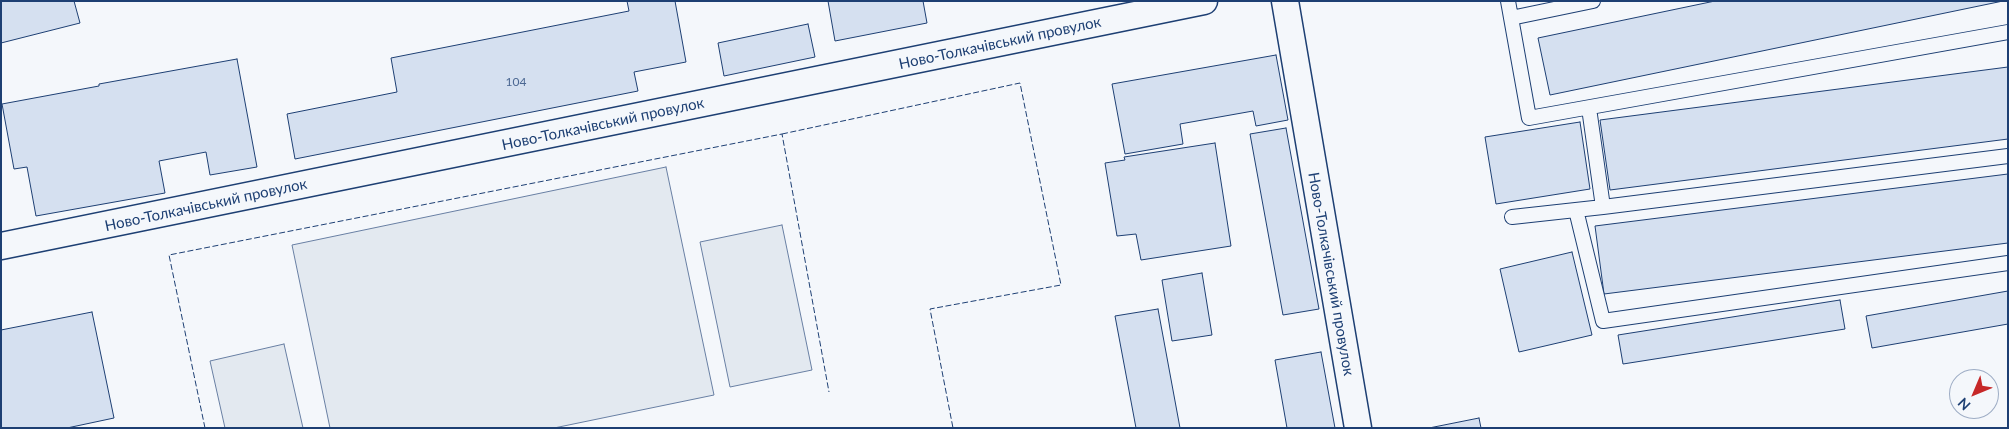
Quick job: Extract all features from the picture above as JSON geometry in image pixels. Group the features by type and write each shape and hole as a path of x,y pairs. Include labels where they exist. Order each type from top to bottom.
{"street":[{"name":"Ново-Толкачівський провулок","path":"1,246 1204,1"},
{"name":"Ново-Толкачівський провулок","path":"1285,1 1358,428"}],"lane":[{"path":"1508,1 1529,118 2008,32"},
{"path":"1511,18 1594,1"},
{"path":"1589,108 1603,207"},
{"path":"1512,217 2008,156"},
{"path":"1576,210 1603,321 2008,263"}],"shaded area":[{"path":"666,167 714,395 554,428 330,428 292,245"},
{"path":"782,225 812,370 730,387 700,242"},
{"path":"284,344 303,428 225,428 210,361"}],"building":[{"path":"1,1 74,1 80,23 1,43"},
{"path":"627,1 675,1 686,62 634,72 638,91 295,159 287,114 397,92 391,58 629,11"},
{"path":"828,1 923,1 927,23 835,41"},
{"path":"1715,1 2003,1 1550,95 1538,38"},
{"path":"808,24 815,57 724,76 718,43"},
{"path":"1276,55 1288,120 1256,126 1253,111 1180,124 1183,144 1125,154 1112,84"},
{"path":"237,59 257,167 210,175 206,152 159,161 165,193 36,216 27,167 14,169 2,104"},
{"path":"2008,67 2008,139 1610,190 1600,120"},
{"path":"1580,122 1590,189 1496,204 1485,137"},
{"path":"1286,128 1319,309 1283,315 1250,134"},
{"path":"1215,143 1231,246 1141,260 1136,234 1117,236 1105,163 1125,160 1124,157"},
{"path":"2008,174 2008,243 1604,294 1595,226"},
{"path":"1572,252 1592,335 1519,352 1500,269"},
{"path":"1202,273 1212,335 1172,341 1162,280"},
{"path":"2008,291 2008,324 1872,348 1866,316"},
{"path":"1840,300 1845,329 1623,364 1618,335"},
{"path":"1158,309 1180,428 1136,428 1115,316"},
{"path":"92,312 114,418 67,428 1,428 1,330"},
{"path":"1321,352 1335,428 1287,428 1275,360"},
{"path":"1479,418 1481,428 1429,428"}],"fence":[{"path":"782,134 1020,83 1061,285 930,309 953,428"},
{"path":"205,428 169,255 782,134 829,392"}]}
